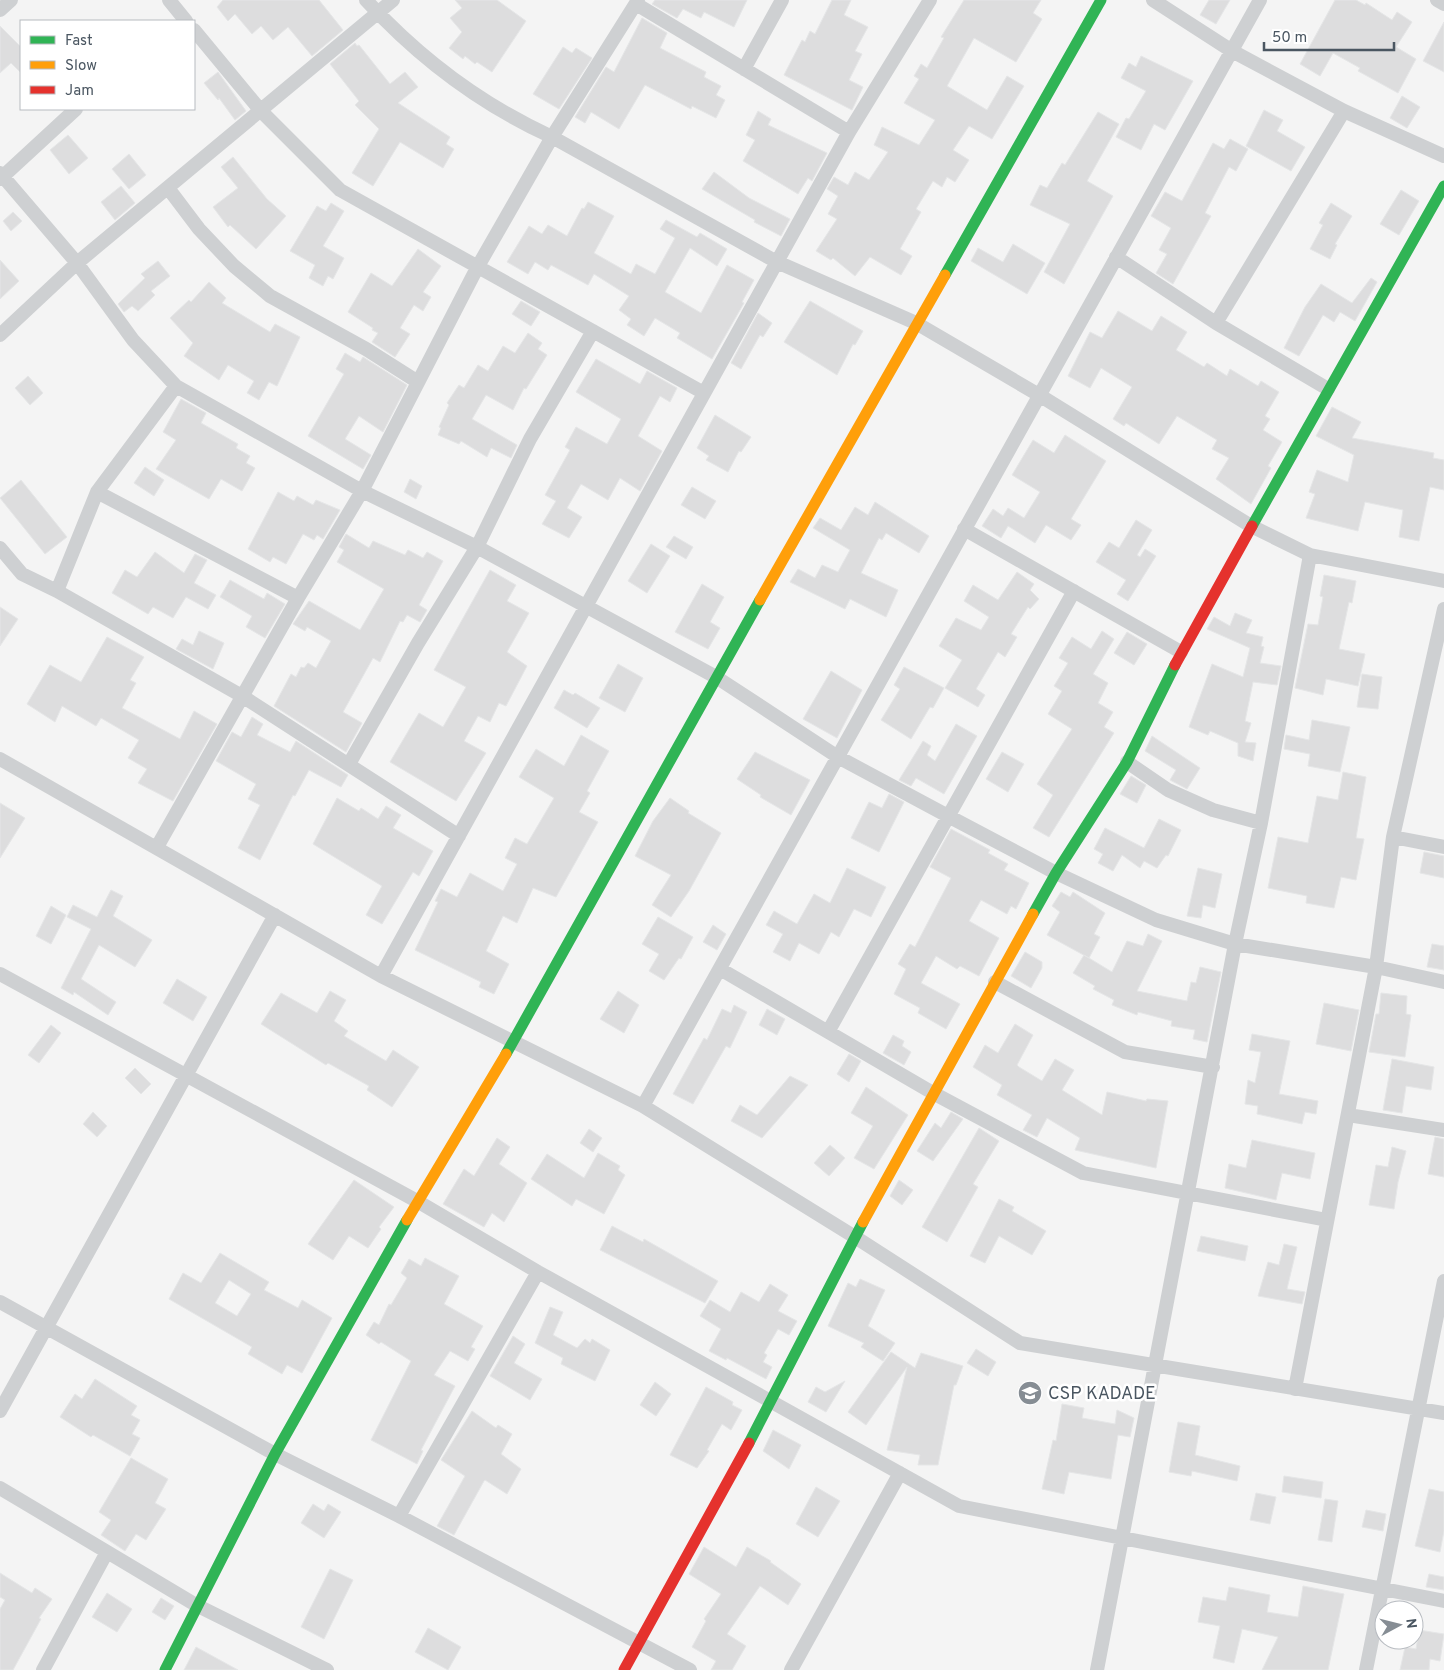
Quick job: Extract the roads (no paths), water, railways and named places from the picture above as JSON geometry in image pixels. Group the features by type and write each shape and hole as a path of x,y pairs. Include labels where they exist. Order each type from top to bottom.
{"street":[{"path":"0,10 11,0"},
{"path":"168,0 179,19"},
{"path":"366,0 413,49 464,89 517,121 552,137 777,262 916,323 1252,526 1310,556 1444,582"},
{"path":"0,335 77,263 393,0"},
{"path":"744,69 782,0"},
{"path":"381,976 849,132 930,0"},
{"path":"165,1670 196,1605 275,1454 417,1202 513,1042 716,677 1101,0"},
{"path":"1153,0 1232,51 1344,112 1444,156"},
{"path":"643,1106 1260,0"},
{"path":"1437,0 1444,4"},
{"path":"157,847 298,598 362,491 478,268 552,137 637,2 849,132"},
{"path":"195,31 261,111 340,190 704,393"},
{"path":"75,110 1,176 77,263 133,340 176,386 362,491 477,547 716,677 838,757 1056,873 1156,920 1235,944 1376,967 1444,982"},
{"path":"1216,323 1344,112"},
{"path":"624,1670 772,1400 855,1237 933,1093 1056,873 1128,762 1181,652 1444,186"},
{"path":"168,188 199,229 234,266 270,296 366,349 418,382"},
{"path":"1116,258 1216,323 1328,389"},
{"path":"349,764 418,643 477,547 530,438 592,331"},
{"path":"57,591 97,492 176,386"},
{"path":"97,492 298,598"},
{"path":"964,529 1181,652"},
{"path":"0,548 22,574 57,591 242,696 459,836"},
{"path":"1097,1670 1235,944 1261,823 1310,556"},
{"path":"828,1032 1074,591"},
{"path":"1295,1389 1376,967 1392,837 1444,609"},
{"path":"0,759 381,976 643,1106 855,1237 1020,1343 1444,1413"},
{"path":"1128,762 1168,790 1212,810 1261,823"},
{"path":"1392,837 1444,847"},
{"path":"0,1411 275,915"},
{"path":"720,968 933,1093 1083,1173 1327,1220"},
{"path":"0,974 185,1077 417,1202 538,1272 772,1400 959,1506 1444,1601"},
{"path":"995,982 1125,1052 1213,1067"},
{"path":"1348,1115 1444,1130"},
{"path":"399,1516 538,1272"},
{"path":"1366,1670 1444,1282"},
{"path":"0,1302 275,1454 399,1516 690,1670"},
{"path":"792,1670 900,1473"},
{"path":"0,1488 196,1605 327,1670"},
{"path":"43,1670 107,1552"}],"place":[{"name":"CSP KADADE","path":"1030,1393"}]}
